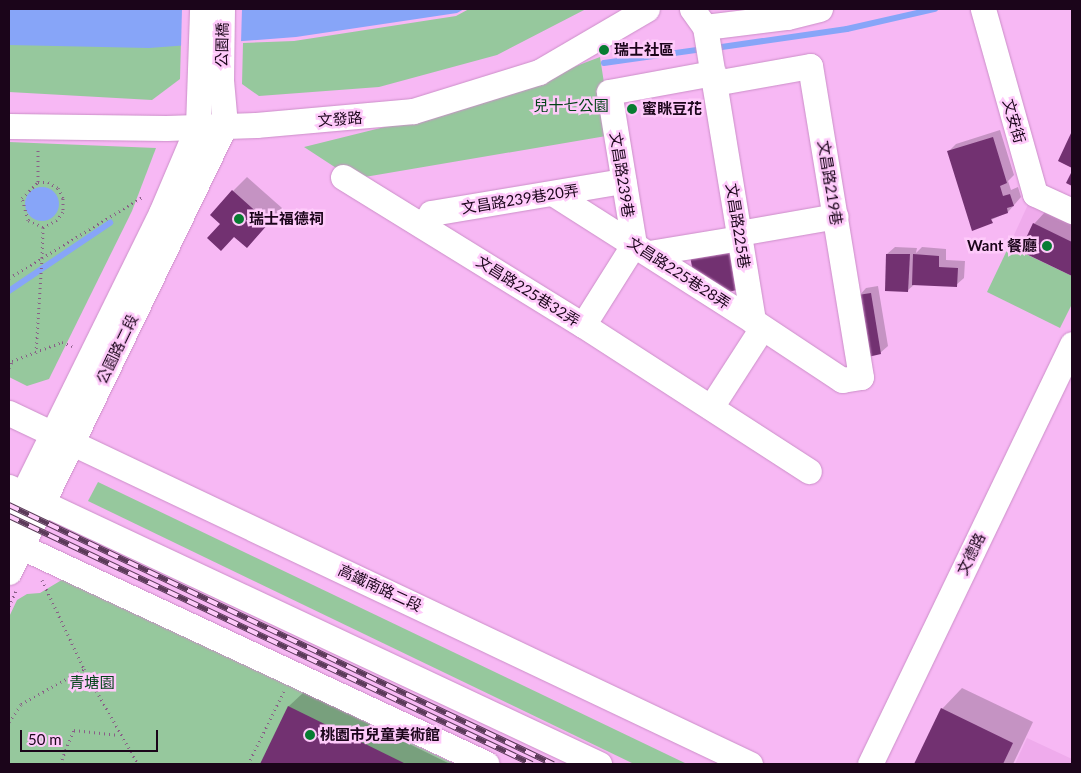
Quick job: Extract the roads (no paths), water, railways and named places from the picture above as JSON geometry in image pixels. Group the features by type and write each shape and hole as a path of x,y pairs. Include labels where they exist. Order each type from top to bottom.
{"street":[{"name":"公園橋","path":"202,9 211,80"},
{"name":"公園橋","path":"211,80 222,9"},
{"name":"文發路","path":"9,126 225,125 344,120 413,111 539,72 647,9"},
{"path":"698,18 787,17 820,9"},
{"name":"文安街","path":"983,9 1034,194 1072,211"},
{"name":"文昌路225巷","path":"698,18 714,78 757,324"},
{"name":"文昌路219巷","path":"714,78 810,66 861,377 842,380"},
{"name":"文昌路239巷","path":"642,249 623,181 609,92 714,78"},
{"path":"211,80 225,125"},
{"path":"198,126 211,80"},
{"name":"公園路二段","path":"9,522 61,439 225,125"},
{"name":"公園路二段","path":"61,439 198,126"},
{"name":"文昌路225巷32弄","path":"343,177 583,325 809,471"},
{"name":"文昌路239巷20弄","path":"423,225 430,213 554,194 623,181"},
{"name":"文昌路225巷28弄","path":"554,194 642,249 842,380"},
{"path":"583,325 642,249 740,235 836,216"},
{"path":"711,407 757,324"},
{"name":"文德路","path":"870,764 1072,344"},
{"name":"高鐵南路二段","path":"9,414 750,764"},
{"path":"25,494 599,764"},
{"name":"公園路二段","path":"9,572 25,494"},
{"path":"15,544 487,764"}],"water":[{"path":"9,9 464,9 457,13 296,37 149,48 9,45"},
{"path":"42,187 49,188 54,192 58,197 58,211 54,216 49,220 42,221 35,220 30,216 26,211 25,204 26,197 30,192 35,188"}],"waterway":[{"path":"715,48 847,29 935,9"},
{"path":"604,63 704,49"},
{"path":"9,291 110,223"}],"railway":[{"path":"9,505 553,764"},
{"path":"9,516 532,764"}],"place":[{"name":"瑞士社區","path":"604,50"},
{"name":"蜜眯豆花","path":"632,109"},
{"name":"瑞士福德祠","path":"239,219"},
{"name":"Want 餐廳","path":"1047,246"},
{"name":"桃園市兒童美術館","path":"310,735"}],"park label":[{"name":"兒十七公園","path":"571,106"},
{"name":"青塘園","path":"92,683"}]}
